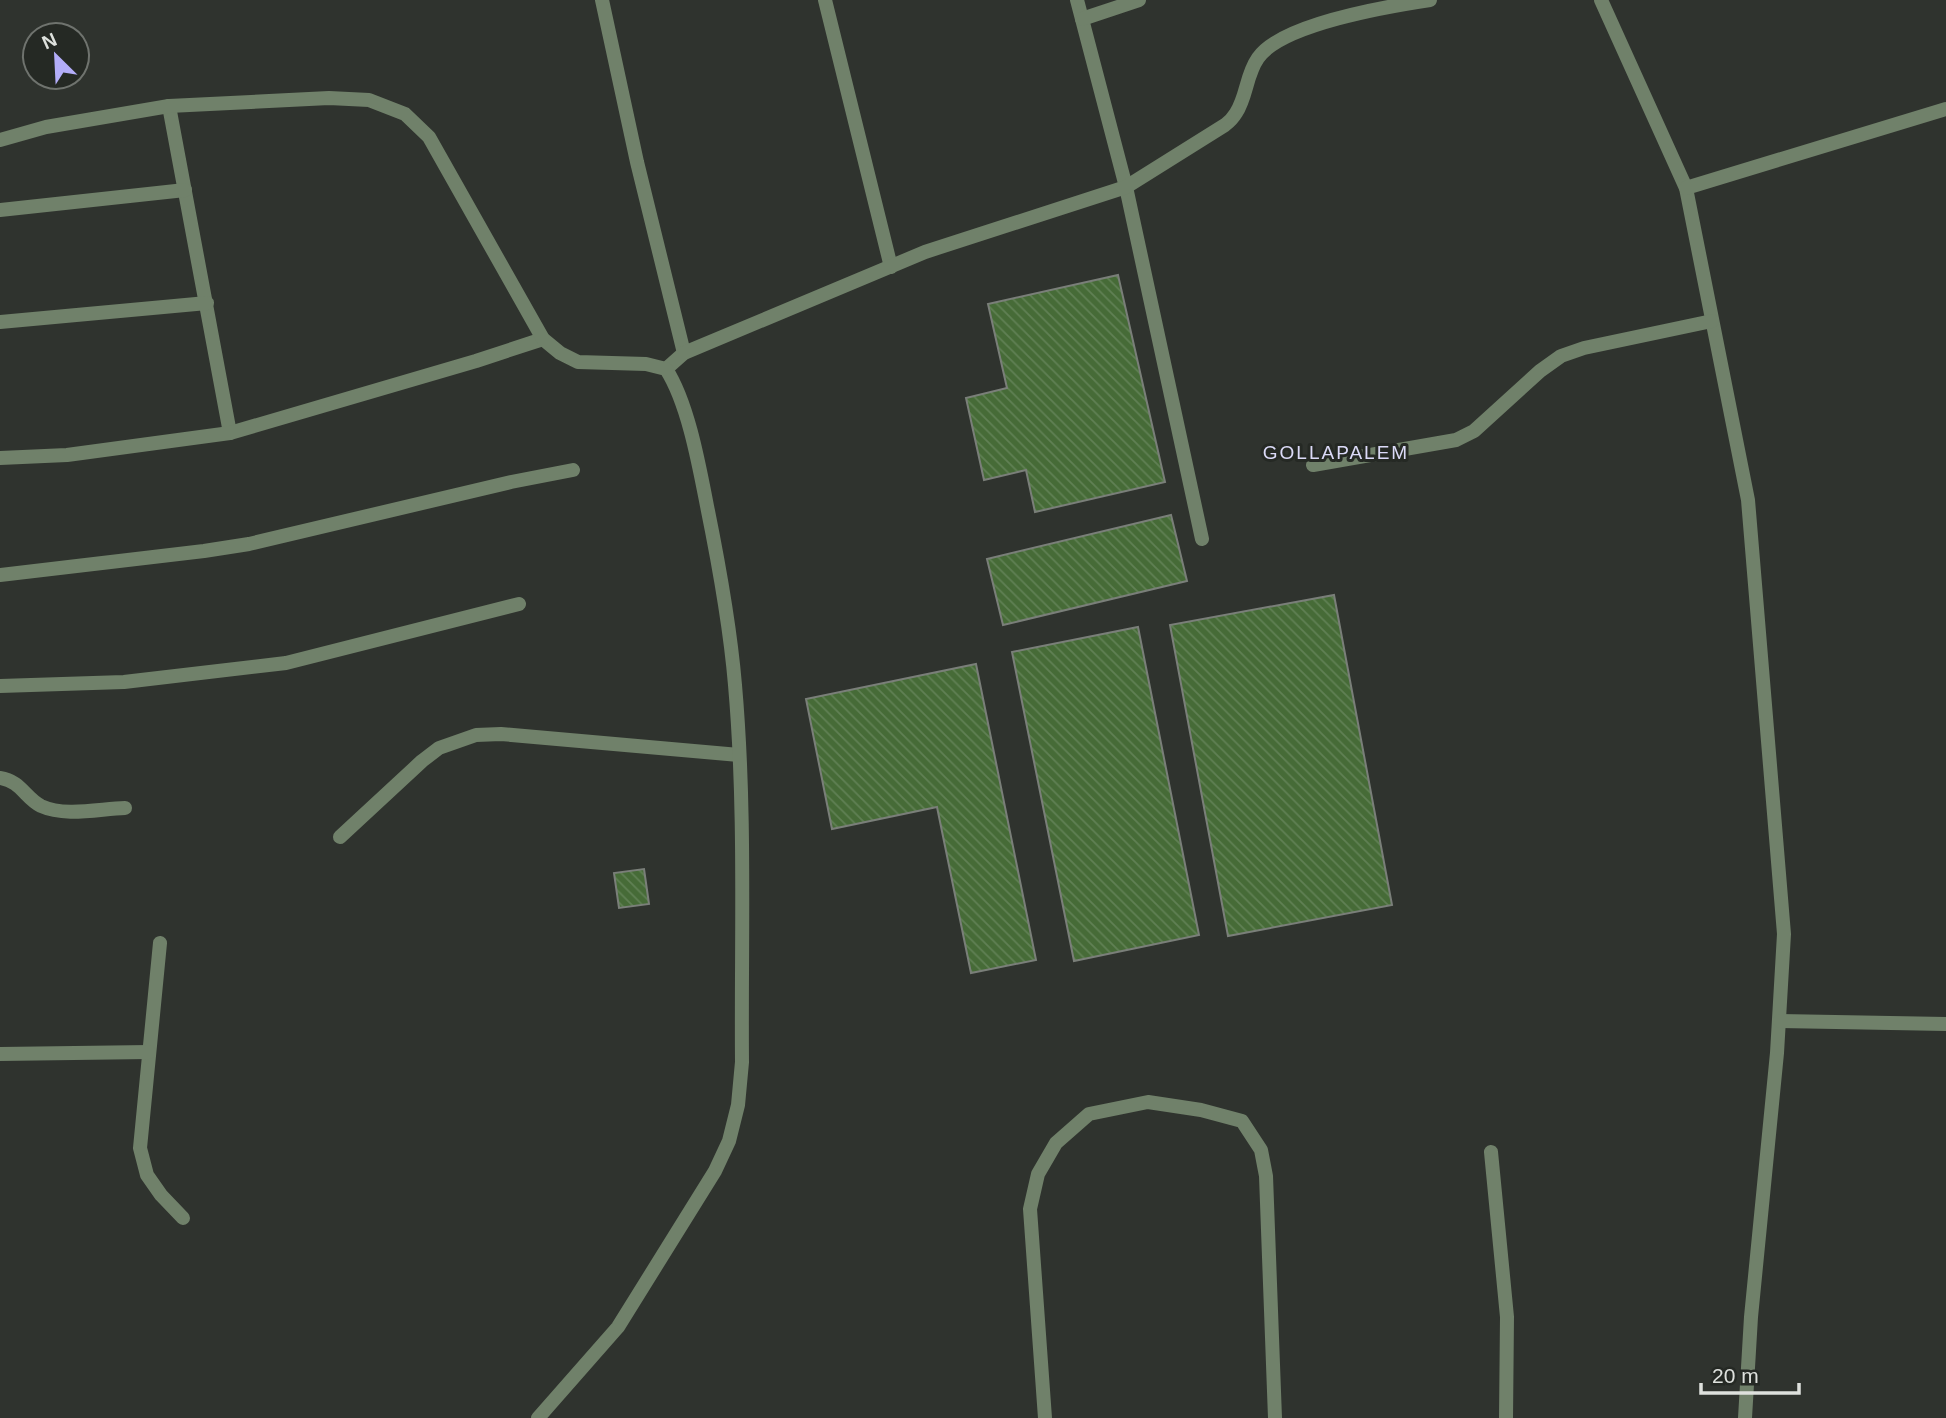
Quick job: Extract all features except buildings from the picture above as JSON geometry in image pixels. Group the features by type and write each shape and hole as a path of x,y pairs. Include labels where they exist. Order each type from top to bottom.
{"street":[{"path":"602,0 637,162 684,353"},
{"path":"825,0 891,267"},
{"path":"1077,0 1126,187 1202,540"},
{"path":"1082,19 1139,0"},
{"path":"666,369 684,353 925,252 1126,187 1225,125 1236,113 1254,64 1272,44 1291,34 1376,8 1430,0"},
{"path":"1601,0 1686,188 1748,500 1784,934 1780,1021 1751,1317 1745,1418"},
{"path":"0,140 46,127 169,106 329,98 369,100 405,114 429,137 543,339 560,353 578,362 646,364 666,369 676,385 698,463 719,565 735,683 739,755 741,1062 738,1105 729,1141 715,1171 618,1327 538,1418"},
{"path":"169,106 230,433"},
{"path":"1686,188 1946,109"},
{"path":"0,210 185,190"},
{"path":"0,322 207,303"},
{"path":"1313,465 1456,440 1474,431 1540,371 1561,356 1584,348 1712,321"},
{"path":"0,458 67,455 230,433 543,339"},
{"path":"0,575 250,544 511,482 573,470"},
{"path":"0,686 124,682 286,663 519,604"},
{"path":"340,837 439,748 476,735 501,734 739,755"},
{"path":"0,778 21,787 37,804 57,811 125,808"},
{"path":"160,943 141,1148 146,1175 183,1218"},
{"path":"1780,1021 1946,1024"},
{"path":"0,1055 149,1052"},
{"path":"1045,1418 1030,1209 1038,1174 1056,1143 1089,1114 1148,1102 1201,1110 1242,1121 1261,1150 1266,1176 1275,1418"},
{"path":"1491,1152 1507,1317 1506,1418"}],"district":[{"name":"GOLLAPALEM","path":"1336,452"}]}
